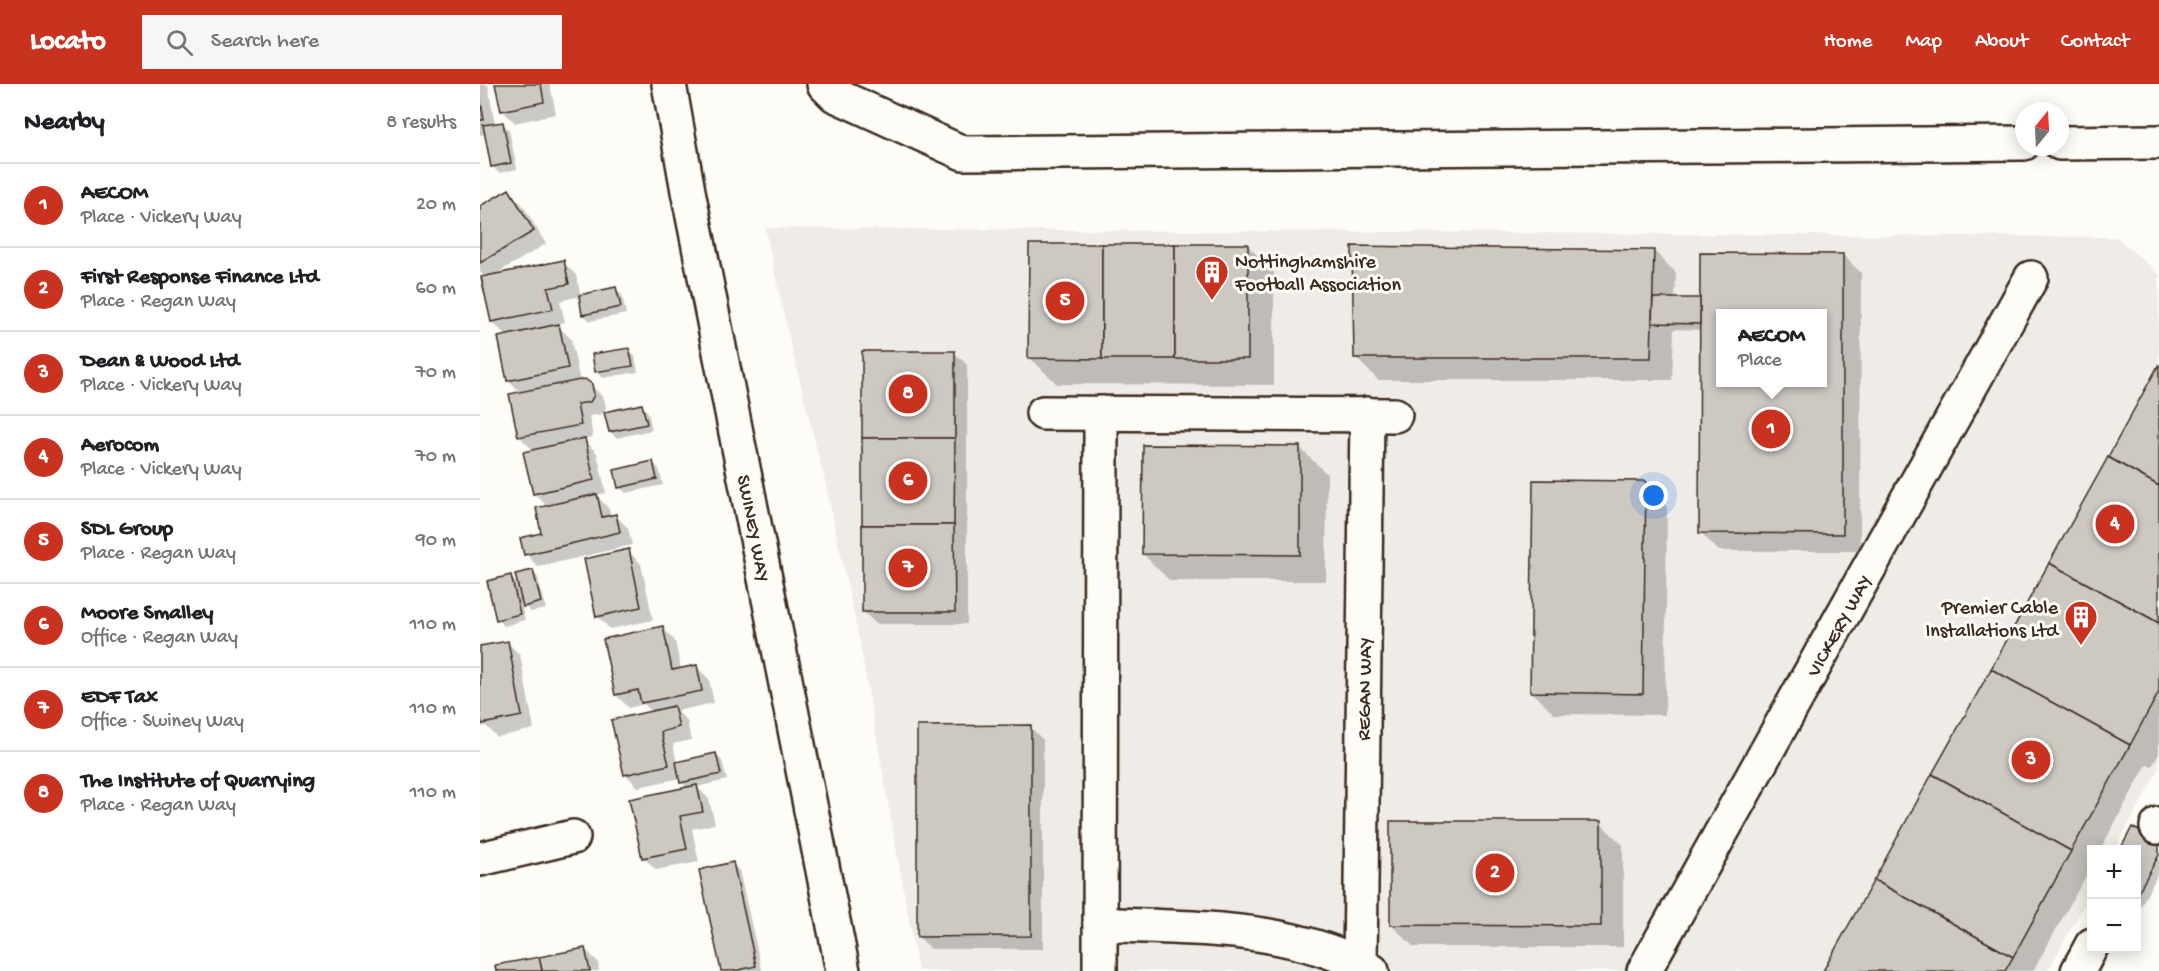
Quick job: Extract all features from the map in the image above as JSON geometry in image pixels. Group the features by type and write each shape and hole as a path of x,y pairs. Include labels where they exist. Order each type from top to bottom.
{"street":[{"name":"SWINEY WAY","path":"669,84 690,203 843,971"},
{"path":"824,84 835,95 963,153 2015,143"},
{"path":"2069,143 2159,142"},
{"name":"VICKERY WAY","path":"1651,969 2031,278"},
{"name":"REGAN WAY","path":"1043,412 1381,415 1366,968 1314,946 1245,932 1100,924"},
{"path":"1100,971 1101,413"},
{"path":"480,859 573,837"}],"shaded area":[{"path":"765,228 2116,237 2159,274 2159,769 2117,845 2087,845 2087,899 2048,971 918,971 859,639 824,477 790,342"}],"building":[{"path":"495,84 541,84 544,102 501,111"},
{"path":"480,97 484,120 480,120"},
{"path":"503,122 511,163 491,167 483,125"},
{"path":"509,189 534,231 480,263 480,206"},
{"path":"1029,244 1102,244 1102,359 1028,358"},
{"path":"1102,244 1175,244 1175,359 1102,359"},
{"name":"Nottinghamshire Football Association","path":"1175,244 1248,244 1248,359 1175,359"},
{"path":"1352,246 1654,250 1651,358 1354,358"},
{"path":"1700,253 1843,254 1843,534 1699,533"},
{"path":"564,260 569,284 548,288 553,309 491,322 481,277"},
{"path":"616,287 621,307 582,315 579,295"},
{"path":"1653,298 1700,298 1700,324 1652,323"},
{"path":"559,324 568,368 507,381 498,337"},
{"path":"629,348 633,366 595,372 592,354"},
{"path":"862,351 955,351 955,438 862,438"},
{"path":"2159,364 2159,486 2108,457"},
{"path":"585,379 592,384 594,395 590,402 577,404 581,425 518,437 509,394"},
{"path":"642,404 647,424 609,432 604,412"},
{"path":"585,438 594,480 533,494 523,452"},
{"path":"862,438 955,438 954,525 862,525"},
{"path":"1143,445 1300,446 1300,555 1142,554"},
{"path":"2108,457 2159,486 2159,623 2049,563"},
{"path":"653,461 657,479 618,488 614,470"},
{"path":"1533,480 1646,481 1643,694 1530,692"},
{"path":"597,494 602,517 616,514 620,532 524,555 520,538 541,533 536,508"},
{"path":"862,525 954,525 955,612 862,612"},
{"path":"629,549 641,607 596,617 584,559"},
{"name":"Premier Cable Installations Ltd","path":"2049,563 2159,623 2159,692 2130,745 1991,669"},
{"path":"533,570 541,602 523,607 515,574"},
{"path":"511,575 520,614 496,620 487,581"},
{"path":"663,626 672,670 697,665 702,691 641,703 638,690 615,695 603,639"},
{"path":"508,641 522,716 482,724 480,646"},
{"path":"1991,669 2130,745 2071,851 1932,774"},
{"path":"674,706 679,727 661,732 669,765 624,775 611,720"},
{"path":"1031,725 1031,936 917,937 917,726"},
{"path":"716,753 721,774 680,783 676,762"},
{"path":"1932,774 2071,851 2013,957 1874,880"},
{"path":"697,785 703,812 680,816 687,849 642,858 629,799"},
{"path":"1390,821 1601,821 1601,926 1390,925"},
{"path":"2132,827 2159,842 2159,855 2141,887 2141,845 2123,845"},
{"path":"733,862 756,966 735,971 721,971 699,870"},
{"path":"1874,880 2013,957 2005,971 1823,971"},
{"path":"585,948 590,971 542,971 539,957"},
{"path":"539,957 542,971 496,971 495,965"}],"place":[{"name":"SDL Group","path":"1065,301"},
{"name":"Nottinghamshire Football Association","path":"1212,301"},
{"name":"The Institute of Quarrying","path":"908,394"},
{"name":"AECOM","path":"1771,429"},
{"name":"Moore Smalley","path":"908,481"},
{"name":"Aerocom","path":"2115,524"},
{"name":"EDF Tax","path":"908,568"},
{"name":"Premier Cable Installations Ltd","path":"2081,646"},
{"name":"Dean & Wood Ltd","path":"2031,760"},
{"name":"First Response Finance Ltd","path":"1495,873"}]}
